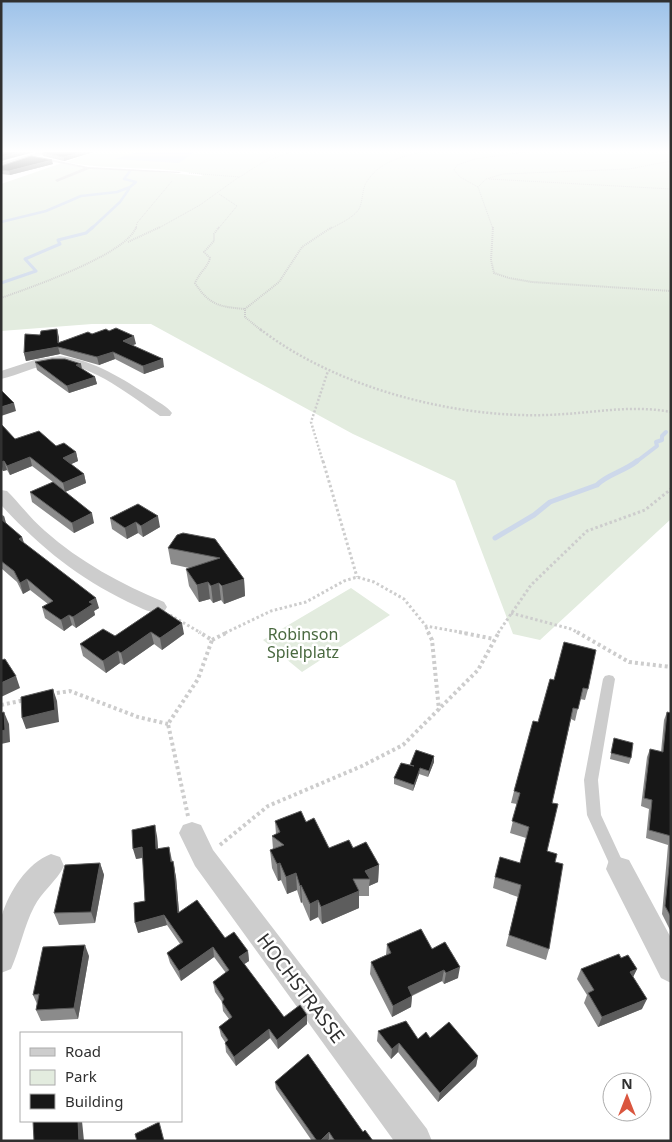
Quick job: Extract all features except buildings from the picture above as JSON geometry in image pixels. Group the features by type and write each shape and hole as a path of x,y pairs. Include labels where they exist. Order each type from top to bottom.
{"street":[{"path":"1,375 44,361 81,362 165,413"},
{"path":"1,495 38,534 76,565 127,594 157,607"},
{"name":"HOCHSTRASSE","path":"198,845 415,1141"},
{"path":"1,959 14,919 23,900 34,882 50,866"},
{"path":"619,869 671,968"}],"lane":[{"path":"609,679 591,780 594,815 619,869"}],"path":[{"path":"127,242 136,230 136,223 153,203"},
{"path":"1,298 60,277 202,203"},
{"path":"233,203 237,206 214,234 214,241 204,252 210,258 209,264 199,273 195,283 200,293 218,307 245,309 279,282 302,247 310,240 352,216 359,209 361,203"},
{"path":"484,203 488,210 493,230 490,265 494,273 514,280 532,282 607,289 671,291"},
{"path":"245,309 245,317 254,325 296,354 328,371 402,395 458,407 505,413 545,415 643,408 671,412"},
{"path":"328,371 311,422 357,577"},
{"path":"439,710 432,640 426,626 404,599 374,582 357,577 344,581 306,602 271,611 212,640 198,678 168,724 198,845 268,806 362,766 403,745 439,710 478,670 494,639 531,585 587,531 645,510 671,489"},
{"path":"157,607 212,640"},
{"path":"511,613 570,630 629,662 671,667"},
{"path":"426,626 494,639"},
{"path":"41,696 70,691 138,717 168,724"},
{"path":"1,705 31,698"}],"green space":[{"path":"1,203 671,203 671,519 540,640 513,634 455,481 353,434 151,324 92,324 1,331"},
{"name":"Robinson Spielplatz","path":"351,588 390,615 302,672 263,640"}],"waterway":[{"path":"1,222 46,211 64,203"},
{"path":"91,229 119,203"},
{"path":"1,283 36,271 25,259 60,244 58,240 86,233 93,227"},
{"path":"636,462 657,446 656,442 662,440 662,436 666,432"},
{"path":"495,538 534,515 550,502 597,485 605,478 637,461"}]}
